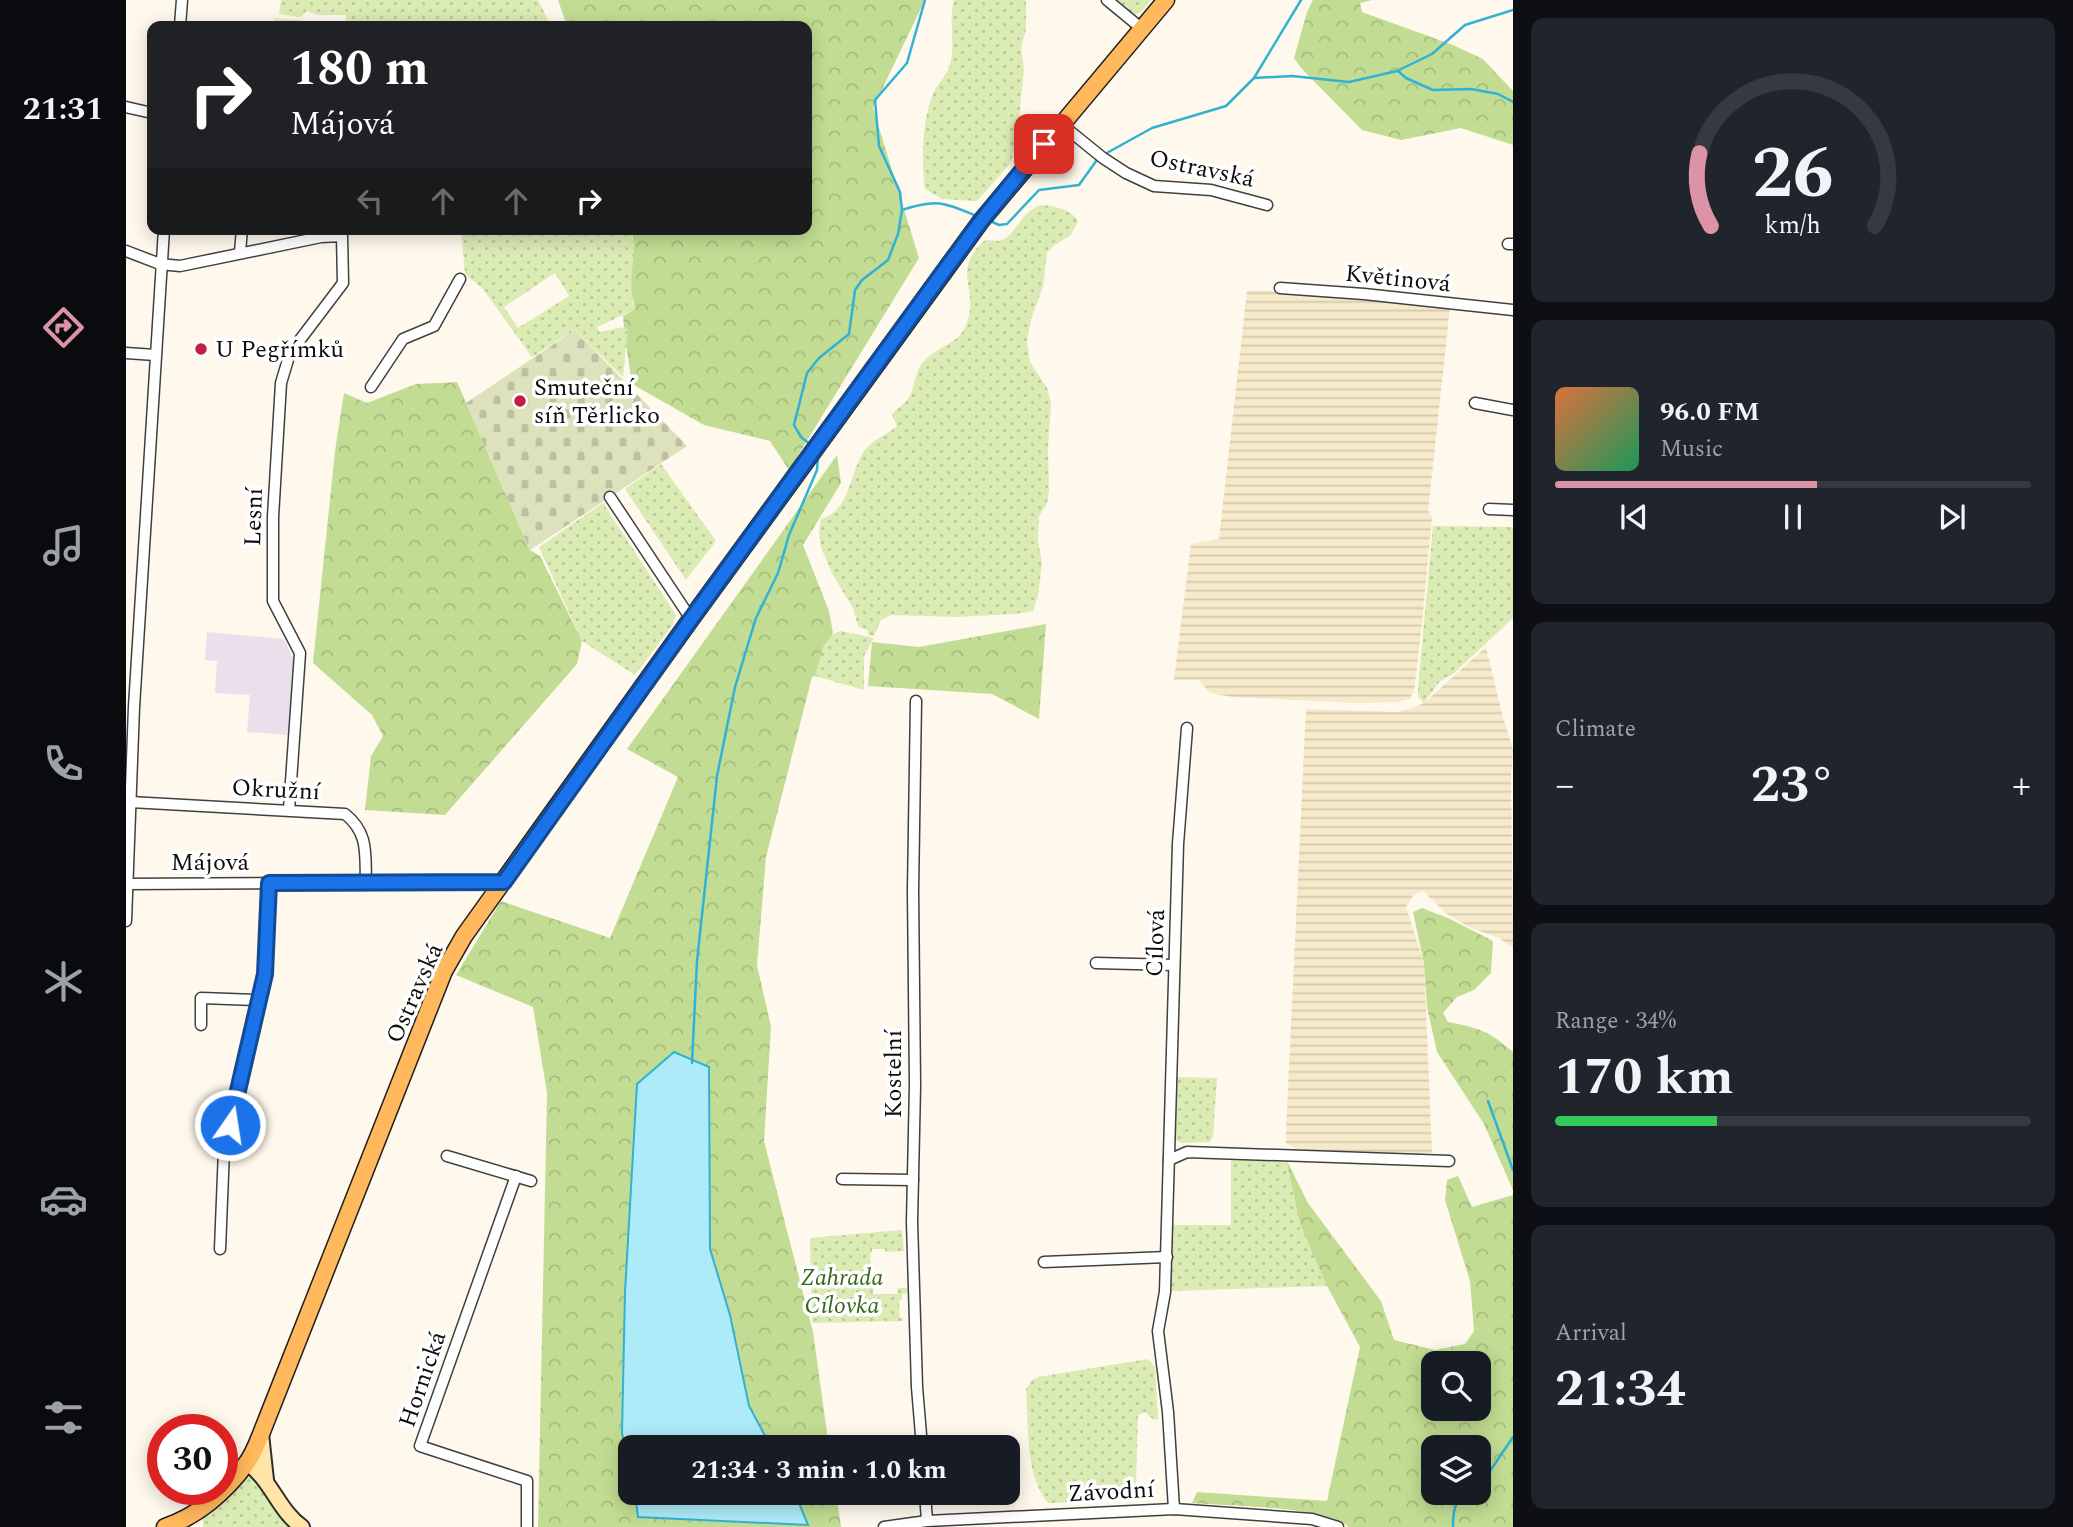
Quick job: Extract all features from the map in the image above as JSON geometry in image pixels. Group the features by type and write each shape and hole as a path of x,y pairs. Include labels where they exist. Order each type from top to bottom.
{"main road":[{"name":"Ostravská","path":"165,1527 193,1521 247,1463 261,1434 444,971 464,936 981,221 1166,0"},
{"path":"261,1434 266,1481"},
{"path":"247,1463 258,1470 280,1504 300,1526"}],"street":[{"path":"180,21 182,0"},
{"path":"1107,0 1142,28"},
{"path":"126,107 147,112"},
{"name":"Ostravská","path":"1061,124 1103,158 1154,187 1211,190 1267,205"},
{"path":"126,920 130,707 163,235"},
{"path":"126,251 160,264 180,267 240,252 241,235"},
{"name":"Lesní","path":"240,252 321,237 342,236 343,283 290,353 281,383 273,517 273,601 300,653 289,810"},
{"path":"371,387 404,340 434,326 460,279"},
{"name":"Květinová","path":"1280,289 1364,294 1513,310"},
{"path":"126,353 155,355"},
{"path":"1475,402 1513,410"},
{"path":"610,497 691,619"},
{"path":"1489,509 1513,510"},
{"name":"Kostelní","path":"916,701 913,1180 916,1373 921,1435"},
{"name":"Cílová","path":"1174,1509 1168,1412 1158,1331 1165,1292 1167,1257 1178,844 1187,728"},
{"name":"Okružní","path":"130,802 345,814 357,824 364,843 366,883"},
{"name":"Májová","path":"126,884 504,882"},
{"path":"220,1249 224,1150 265,974 269,883"},
{"path":"1096,963 1174,965"},
{"path":"201,1025 201,998 259,1000"},
{"path":"1169,1160 1187,1152 1449,1161"},
{"path":"447,1156 531,1181"},
{"name":"Hornická","path":"516,1176 420,1446 527,1481 527,1527"},
{"path":"842,1180 913,1180"},
{"path":"1044,1262 1167,1257"},
{"path":"926,1505 928,1521"},
{"name":"Závodní","path":"884,1527 928,1521 1174,1509 1312,1519 1338,1527"}],"shaded area":[{"path":"275,18 305,21 275,21"},
{"path":"1247,291 1278,291 1450,307 1428,511 1432,517 1422,623 1414,692 1409,699 1357,703 1233,697 1210,693 1199,680 1174,680 1191,544 1219,539"},
{"path":"207,632 284,639 296,665 290,735 247,732 250,695 215,693 217,661 205,660"},
{"path":"1486,647 1513,750 1513,948 1499,938 1469,927 1447,914 1423,891 1413,896 1406,907 1424,964 1432,1153 1402,1155 1296,1149 1286,1143 1286,1131 1306,709 1397,712 1416,707 1424,703"}],"green space":[{"path":"281,0 538,0 548,21 345,21 346,15 317,15 307,11 301,17 279,14"},
{"path":"558,0 925,0 873,108 919,258 789,470 770,441 704,425 632,384 626,344 628,330 624,327 623,316 634,310 631,285 632,235 812,235 812,21 565,21"},
{"path":"954,0 1026,0 1026,29 1021,48 1024,70 1017,139 1010,164 975,201 942,199 925,189 923,153 927,114 934,92 950,65"},
{"path":"1113,0 1151,0 1134,16"},
{"path":"1313,0 1372,0 1360,3 1362,12 1453,45 1483,59 1513,91 1513,145 1461,128 1401,140 1362,130 1294,58"},
{"path":"1040,205 1067,211 1078,222 1070,236 1047,253 1043,287 1031,319 1027,342 1030,362 1047,388 1051,403 1049,490 1047,504 1039,516 1038,541 1042,563 1038,596 1033,611 958,617 891,615 881,620 874,636 868,635 868,631 858,626 853,608 834,577 821,548 821,519 831,515 844,499 865,450 897,426 892,414 908,399 921,364 963,331 970,313 967,272 974,251 985,240 998,241 1007,238 1027,213"},
{"path":"462,235 632,235 635,258 632,292 634,310 597,327 599,332 625,327 628,330 623,377 575,330 532,357 483,289 465,274","holes":["555,273 569,296 518,328 504,307"]},
{"path":"575,330 687,446 530,550 466,403"},
{"path":"457,382 530,550 540,556 582,641 577,664 445,815 365,810 371,756 383,736 372,715 313,663 335,451 344,393 367,403 416,384"},
{"path":"837,455 841,483 803,545 829,611 833,633 823,647 815,676 812,677 766,857 757,965 771,1027 764,1141 813,1332 827,1435 765,1435 749,1406 730,1315 710,1249 709,1067 637,1084 625,1292 622,1435 618,1435 618,1505 636,1505 638,1517 808,1524 800,1505 838,1505 841,1527 538,1527 547,1093 533,1007 456,975 501,901 610,938 678,777 627,749"},
{"path":"661,464 716,541 686,580 625,489"},
{"path":"603,503 676,615 672,626 635,675 582,641 539,547"},
{"path":"1433,526 1513,527 1513,618 1453,674 1440,681 1424,703 1418,696 1418,687"},
{"path":"1046,624 1039,719 992,694 868,686 872,642 919,647"},
{"path":"841,631 874,638 864,656 864,690 815,676 819,655 825,643 829,637"},
{"path":"1422,908 1493,941 1491,973 1474,990 1457,997 1443,1013 1448,1022 1483,1031 1513,1052 1513,1190 1484,1124 1437,1052 1427,1007 1424,964 1413,912"},
{"path":"1175,1077 1217,1078 1213,1137 1209,1142 1181,1143 1174,1139"},
{"path":"1231,1157 1286,1159 1300,1224 1327,1286 1171,1291 1171,1225 1231,1225"},
{"path":"1286,1159 1308,1203 1381,1301 1394,1340 1435,1350 1465,1344 1474,1331 1470,1281 1445,1200 1447,1180 1458,1176 1472,1207 1513,1195 1513,1527 1349,1527 1337,1520 1298,1511 1192,1503 1197,1492 1327,1501 1360,1347 1327,1286 1300,1224"},
{"name":"Zahrada Cílovka","path":"902,1230 904,1251 885,1252 885,1249 872,1249 871,1269 868,1270 869,1274 877,1274 877,1278 872,1278 873,1294 897,1294 898,1288 907,1288 908,1293 902,1294 902,1300 899,1301 900,1318 903,1318 903,1321 812,1323 810,1238"},
{"path":"1148,1359 1155,1367 1158,1419 1154,1420 1145,1412 1138,1415 1134,1488 1129,1492 1102,1498 1048,1503 1035,1478 1029,1448 1026,1389 1032,1380"},
{"path":"247,1472 258,1478 271,1503 290,1527 203,1527 203,1520 217,1505 238,1505 238,1482"}],"water":[{"path":"674,1052 709,1067 710,1249 730,1315 749,1406 765,1435 622,1435 625,1292 637,1084"},
{"path":"636,1505 800,1505 808,1525 638,1517"}],"waterway":[{"path":"811,445 801,437 794,425 807,373 819,358 849,334 855,290 862,280 888,260 898,234 902,210 900,192 879,146 875,100 907,63 925,0"},
{"path":"1254,78 1301,0"},
{"path":"1105,154 1152,128 1226,106 1254,78 1292,76 1349,82 1397,71 1432,54 1465,25 1513,10"},
{"path":"1398,71 1406,78 1433,90 1471,89 1498,94 1513,102"},
{"path":"988,220 999,225 1007,224 1039,190 1079,185 1099,157"},
{"path":"902,210 933,203 958,208 979,217"},
{"path":"692,1063 697,961 717,776 735,687 756,618 778,573 789,535 817,470 818,455"},
{"path":"1488,1101 1513,1170"},
{"path":"1491,1470 1513,1437"},
{"path":"1453,1527 1456,1505"}],"place":[{"name":"U Pegřímků","path":"201,349"},
{"name":"Smuteční síň Těrlicko","path":"520,401"}],"route":[{"path":"230,1125 265,974 269,883 504,882 947,267 1044,144"}]}
